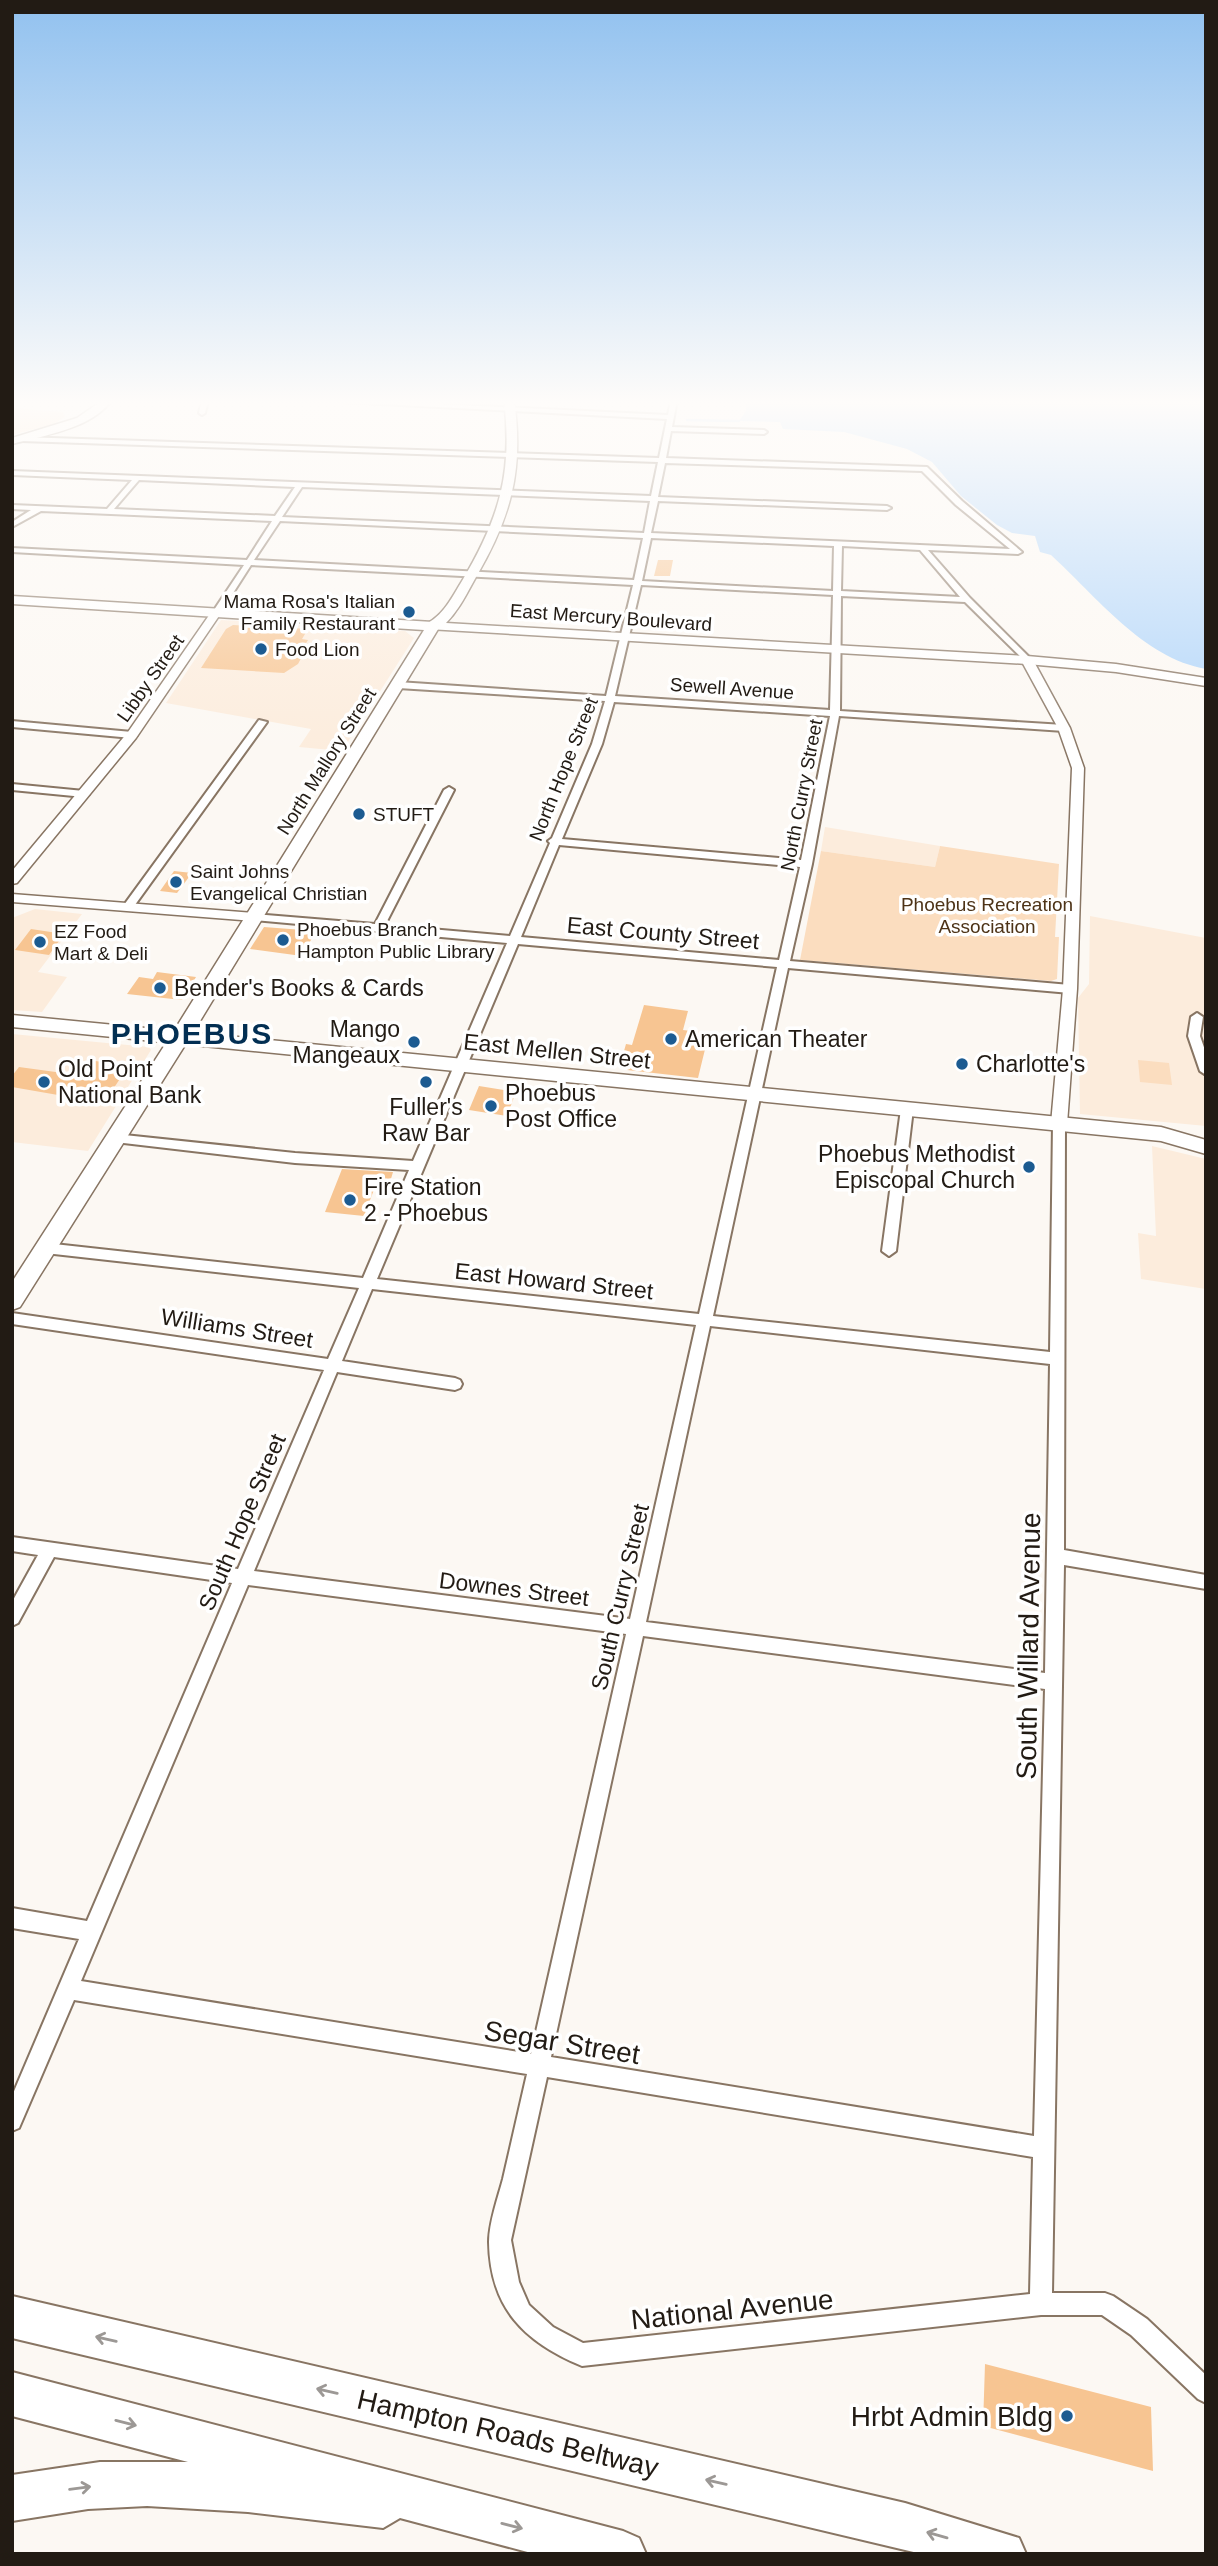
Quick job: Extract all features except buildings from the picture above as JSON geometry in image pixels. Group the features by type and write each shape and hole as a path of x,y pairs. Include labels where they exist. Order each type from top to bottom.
{"highway":[{"name":"Hampton Roads Beltway","path":"12,2317 905,2526 1003,2554"},
{"path":"12,2394 623,2554"},
{"path":"12,2498 75,2488 148,2483 212,2486 468,2515"}],"main road":[{"name":"North Mallory Street","path":"254,917 398,685 433,626 433,620 468,573 495,520"},
{"name":"East Mercury Boulevard","path":"12,600 835,651 1027,660 1116,668 1206,682"},
{"path":"12,1301 254,917"},
{"name":"East Mellen Street","path":"12,1021 1206,1139"},
{"name":"East Mellen Street","path":"1180,1137 1206,1147"}],"street":[{"name":"Libby Street","path":"12,880 132,735 277,520"},
{"path":"293,520 1018,552 979,520"},
{"name":"North Hope Street","path":"513,940 553,841 597,744 611,698 652,520"},
{"name":"North Curry Street","path":"784,965 807,863 835,712 838,545"},
{"path":"923,549 967,600 1027,660"},
{"path":"12,550 967,600"},
{"name":"South Willard Avenue","path":"1027,660 1063,727 1078,768 1070,989 1059,1124 1056,1556 1041,2304"},
{"name":"Sewell Avenue","path":"398,685 1063,727"},
{"path":"128,907 262,722"},
{"path":"12,724 132,735"},
{"path":"12,787 84,794"},
{"path":"377,929 449,790"},
{"path":"553,841 807,863"},
{"path":"12,898 254,917"},
{"name":"East County Street","path":"254,917 1070,989"},
{"name":"South Hope Street","path":"12,2121 367,1283 462,1066 513,940"},
{"name":"South Curry Street","path":"500,2240 784,965"},
{"path":"1197,1017 1194,1036 1206,1071"},
{"path":"889,1251 907,1109"},
{"path":"115,1138 295,1158 417,1166"},
{"name":"East Howard Street","path":"45,1248 1057,1359"},
{"name":"Williams Street","path":"12,1318 455,1384"},
{"name":"Downes Street","path":"12,1544 243,1577 1053,1682"},
{"path":"12,1619 50,1549"},
{"path":"1056,1556 1206,1582"},
{"path":"12,1918 93,1932"},
{"name":"Segar Street","path":"70,1989 1045,2148"},
{"name":"National Avenue","path":"500,2240 505,2277 522,2318 548,2340 582,2355 1041,2304 1105,2304 1139,2328 1206,2391"}],"shaded area":[{"path":"221,620 405,631 414,638 342,751 299,747 311,729 166,703"},
{"path":"825,827 940,846 935,867 821,851"},
{"path":"35,909 82,914 38,972 67,977 42,1012 12,1010 12,918"},
{"path":"1090,916 1206,938 1206,1126 1080,1114 1078,998 1089,984"},
{"path":"12,1034 149,1047 151,1050 88,1151 12,1142"},
{"path":"1152,1146 1206,1159 1206,1289 1141,1279 1138,1233 1156,1236"}],"green space":[{"name":"Phoebus Recreation Association","path":"940,846 1059,864 1055,937 1059,937 1057,979 1051,981 800,960 821,851 935,867"},
{"path":"1138,1060 1169,1063 1172,1085 1140,1082"}],"water":[{"path":"990,520 1206,520 1206,669 1183,663 1141,639 1051,555 1040,552 1035,536 1012,533"}],"place":[{"name":"Mama Rosa's Italian Family Restaurant","path":"409,612"},
{"name":"Food Lion","path":"261,649"},
{"name":"STUFT","path":"359,814"},
{"name":"Saint Johns Evangelical Christian","path":"176,882"},
{"name":"Phoebus Branch Hampton Public Library","path":"283,940"},
{"name":"EZ Food Mart & Deli","path":"40,942"},
{"name":"Bender's Books & Cards","path":"160,988"},
{"name":"American Theater","path":"671,1039"},
{"name":"Mango Mangeaux","path":"414,1042"},
{"name":"Charlotte's","path":"962,1064"},
{"name":"Old Point National Bank","path":"44,1082"},
{"name":"Fuller's Raw Bar","path":"426,1082"},
{"name":"Phoebus Post Office","path":"491,1106"},
{"name":"Phoebus Methodist Episcopal Church","path":"1029,1167"},
{"name":"Fire Station 2 - Phoebus","path":"350,1200"},
{"name":"Hrbt Admin Bldg","path":"1067,2416"}],"district":[{"name":"PHOEBUS","path":"192,1034"}]}
